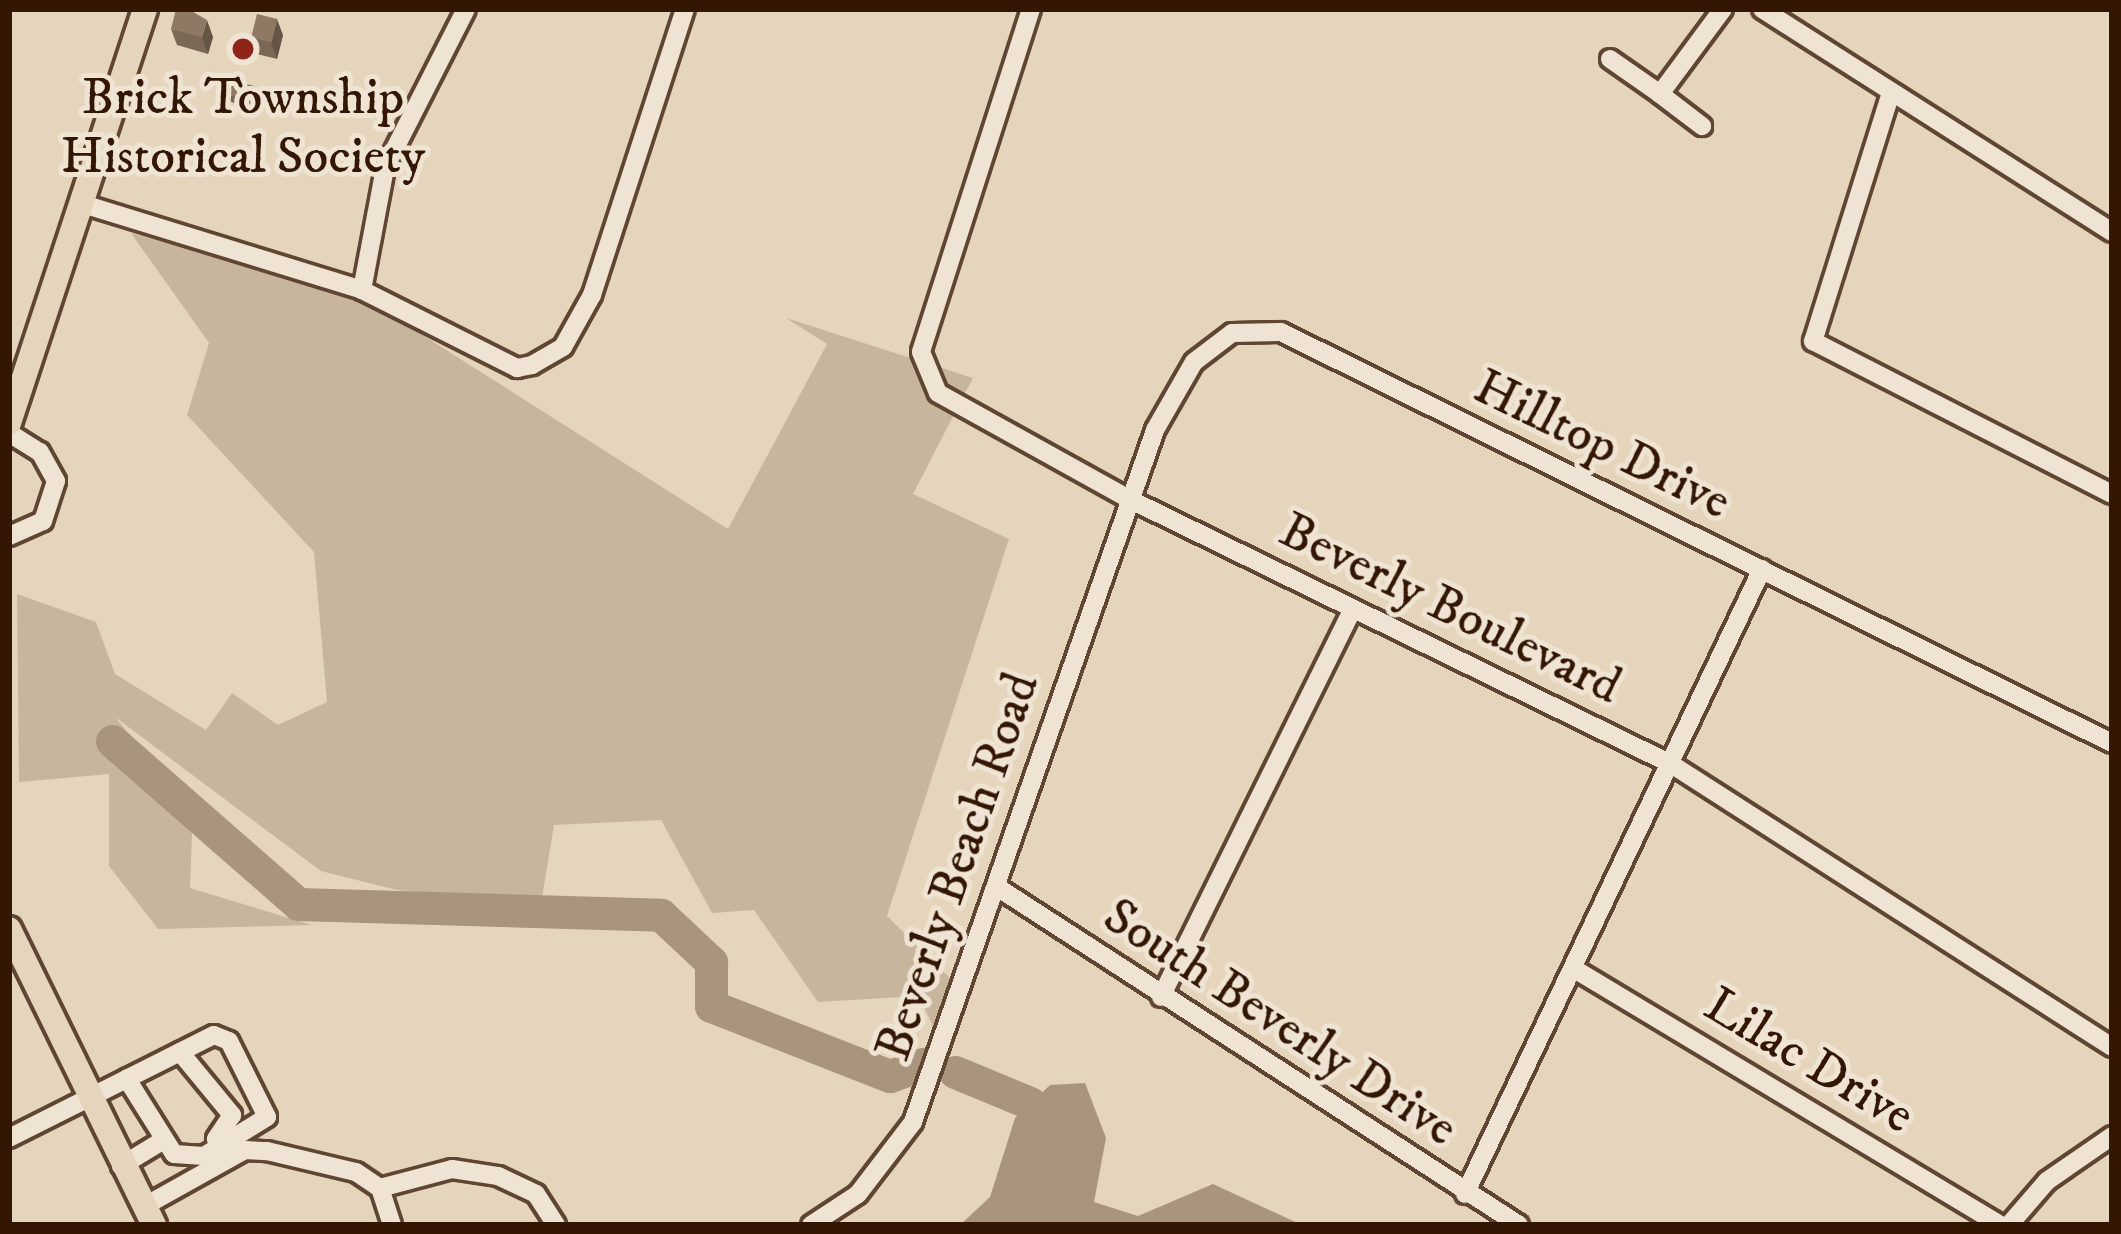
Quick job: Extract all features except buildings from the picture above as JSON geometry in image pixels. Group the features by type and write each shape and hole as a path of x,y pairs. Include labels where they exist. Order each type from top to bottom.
{"main road":[{"path":"9,423 145,9"},
{"path":"9,929 82,1096 148,1216"}],"street":[{"path":"362,290 385,168 466,9"},
{"path":"83,205 362,290 517,368 563,347 592,295 685,9"},
{"name":"Beverly Boulevard","path":"1030,9 975,170 921,352 938,393 1130,500 1671,764 2112,1047"},
{"path":"1660,94 1723,9"},
{"path":"1762,9 1889,99 2112,232"},
{"path":"1610,59 1702,126"},
{"path":"1889,99 1813,341 2112,494"},
{"name":"Hilltop Drive","path":"1130,500 1194,362 1256,328 1762,569 2112,743"},
{"path":"9,433 40,452 56,481 43,521 9,536"},
{"name":"Beverly Beach Road","path":"811,1225 858,1194 914,1122 1130,500"},
{"path":"1465,1194 1576,970 1762,569"},
{"path":"1161,997 1353,609"},
{"name":"South Beverly Drive","path":"997,886 1161,997 1519,1225"},
{"name":"Lilac Drive","path":"1576,970 2000,1225"},
{"path":"9,1138 82,1096 225,1037 268,1112 193,1156"},
{"path":"180,1052 234,1120 193,1156"},
{"path":"127,1079 162,1141 193,1156"},
{"path":"2009,1225 2047,1181 2112,1136"},
{"path":"121,1166 162,1141"},
{"path":"148,1216 245,1150 345,1168 380,1188 392,1225"},
{"path":"380,1188 452,1169 498,1176 536,1194 556,1225"}],"shaded area":[{"path":"131,233 358,294 728,529 827,344 786,318 973,378 913,494 1009,539 887,916 953,981 935,1031 919,996 818,1002 754,910 712,913 661,820 554,825 541,904 397,890 321,871 115,717 193,808 190,888 312,925 158,929 109,866 109,774 19,782 17,594 96,622 115,674 206,730 232,693 278,725 327,702 314,552 187,415 209,343"},
{"path":"1085,1083 1106,1138 1094,1202 1138,1216 1213,1184 1302,1225 960,1225 990,1197 1015,1118 1050,1085"}],"waterway":[{"path":"112,741 298,904 661,915 711,962 711,1006 890,1076 923,1064"},
{"path":"955,1072 1030,1103"}],"place":[{"name":"Brick Township Historical Society","path":"243,49"}]}
